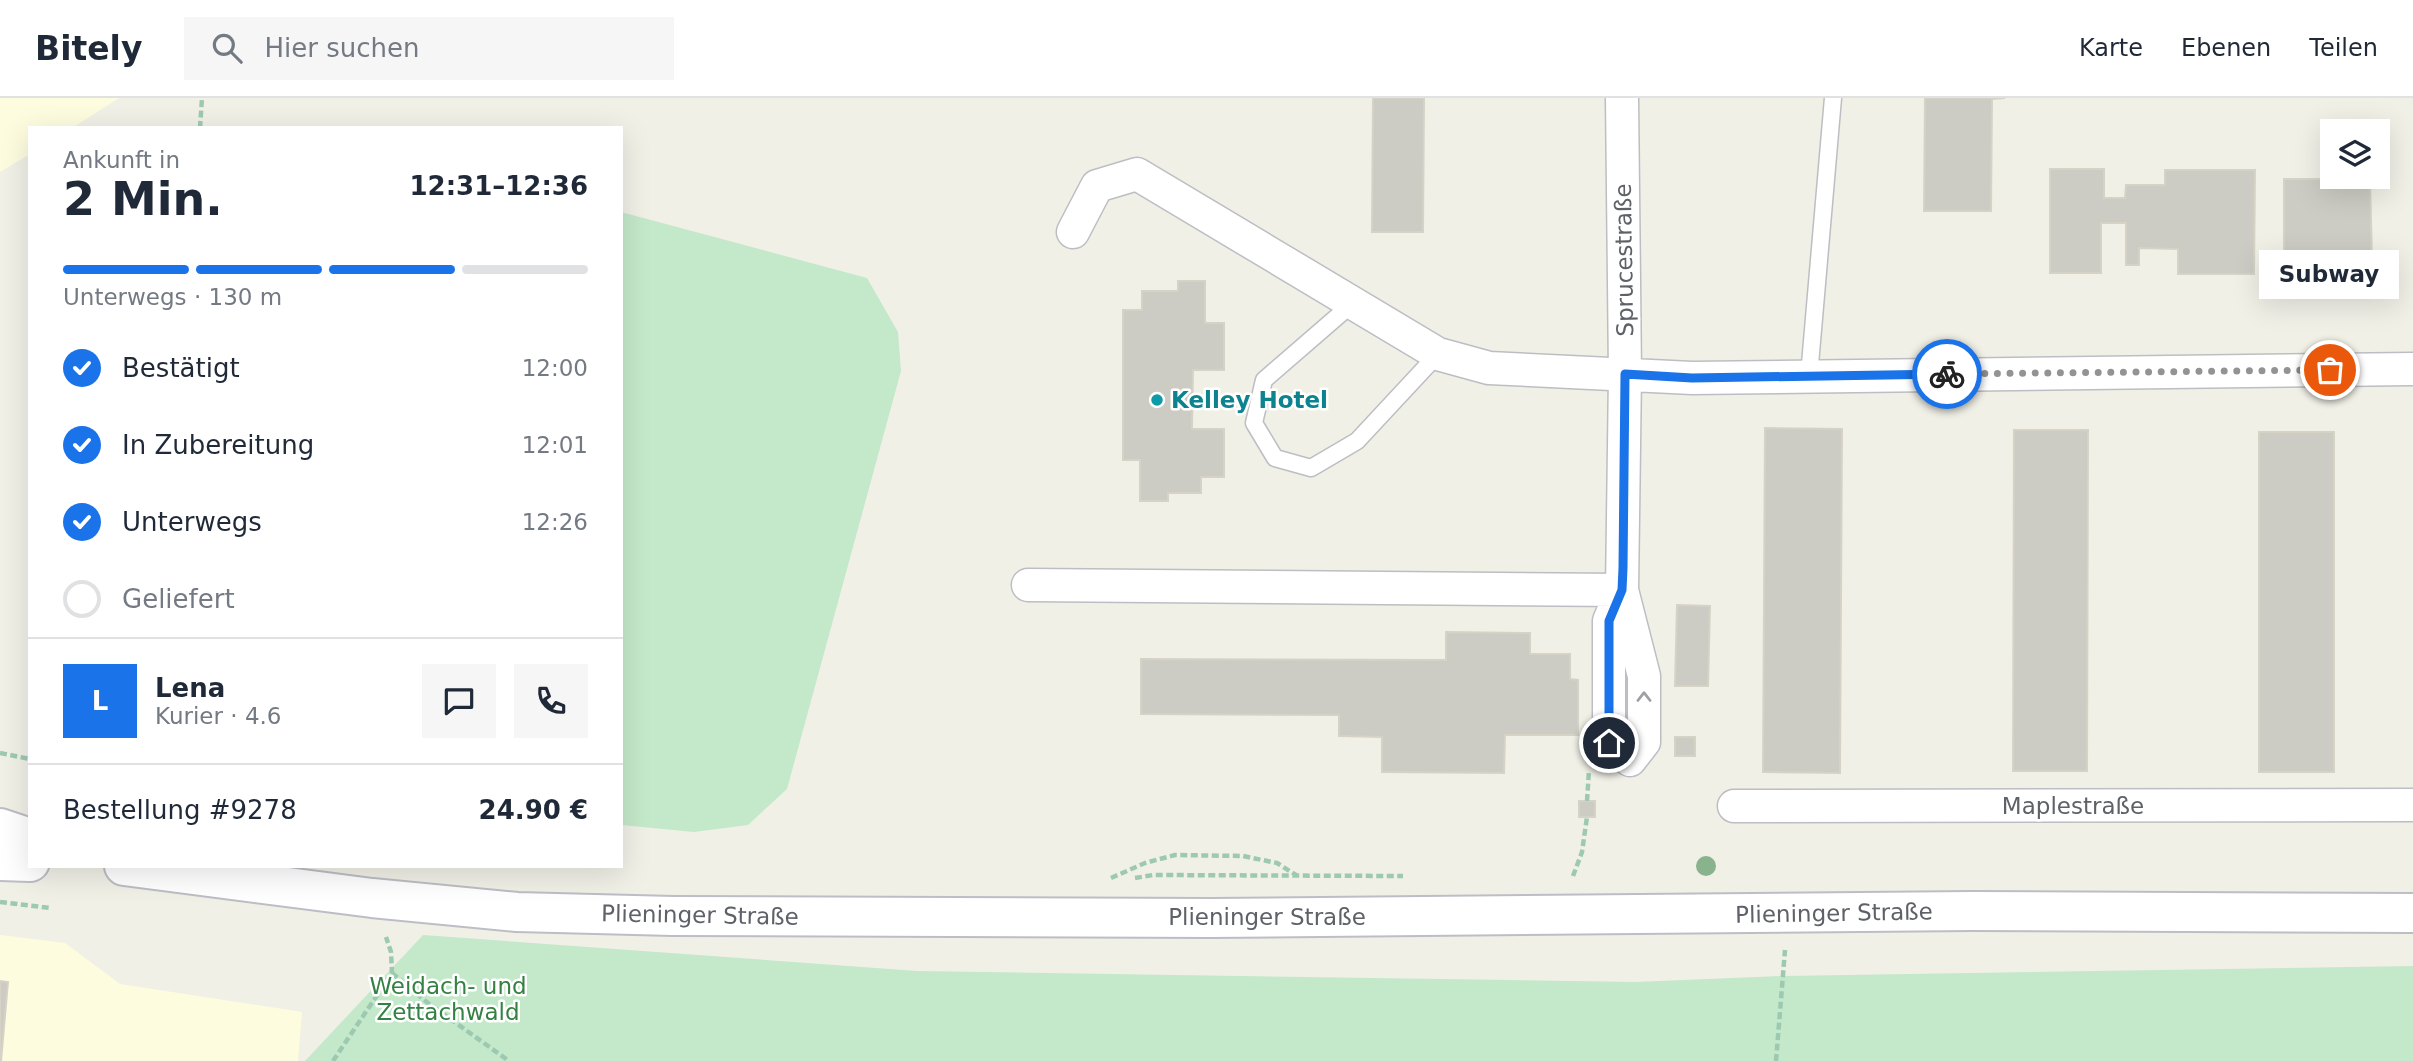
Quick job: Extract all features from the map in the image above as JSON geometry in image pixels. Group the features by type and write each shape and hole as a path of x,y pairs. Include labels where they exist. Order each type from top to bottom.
{"main road":[{"path":"0,828 28,837"},
{"path":"0,861 28,862"},
{"name":"Plieninger Straße","path":"140,868 372,898 517,912 687,916 1211,918 1972,911 2413,913"}],"street":[{"name":"Sprucestraße","path":"1028,585 1622,590 1625,374 1622,98"},
{"path":"1073,232 1097,186 1137,174 1438,354 1489,368 1692,378 2413,369"},
{"name":"Maplestraße","path":"1734,806 2413,805"}],"lane":[{"path":"1809,376 1833,98"},
{"path":"1353,303 1264,380 1254,423 1275,458 1311,468 1357,441 1438,354"}],"path":[{"path":"200,126 202,98"},
{"path":"0,753 28,759"},
{"path":"1573,876 1582,852 1587,817"},
{"path":"1102,882 1145,863 1175,855 1243,856 1278,863 1297,875"},
{"path":"333,1061 392,973 391,952 372,898"},
{"path":"0,902 50,908"},
{"path":"1776,1061 1788,914"},
{"path":"392,973 428,1003 509,1061"}],"shaded area":[{"path":"0,98 119,98 75,126 28,126 28,155 0,172"},
{"path":"0,935 65,943 120,984 302,1012 298,1061 0,1061"}],"green space":[{"path":"623,213 867,278 898,332 901,371 787,789 748,825 694,832 623,825"},
{"name":"Weidach- und Zettachwald","path":"423,935 917,971 1635,982 1783,976 2413,966 2413,1061 305,1061"}],"building":[{"path":"1373,98 1424,98 1423,232 1372,232"},
{"path":"1925,98 2005,98 1992,99 1991,211 1924,211"},
{"path":"2050,169 2104,169 2104,198 2125,198 2126,185 2165,185 2165,170 2255,170 2254,274 2178,274 2178,249 2139,248 2139,265 2126,265 2126,223 2101,223 2101,273 2050,273"},
{"path":"2284,179 2320,179 2320,189 2370,189 2372,258 2284,257"},
{"name":"Kelley Hotel","path":"1178,281 1205,281 1205,323 1224,323 1224,370 1193,370 1192,429 1224,429 1224,477 1201,477 1201,493 1168,493 1168,501 1140,501 1140,460 1123,460 1123,310 1142,310 1142,291 1178,291"},
{"path":"1765,428 1842,429 1840,773 1763,772"},
{"path":"2014,430 2088,430 2087,771 2013,771"},
{"path":"2259,432 2334,432 2334,772 2259,772"},
{"path":"1677,605 1710,606 1708,686 1675,686"},
{"path":"1446,632 1530,633 1530,654 1570,654 1570,679 1578,680 1578,735 1505,735 1504,773 1382,772 1382,737 1339,736 1339,715 1141,714 1141,659 1446,660"},
{"path":"1617,695 1633,695 1633,731 1617,731"},
{"path":"1675,737 1695,737 1695,756 1675,756"},
{"path":"1579,801 1595,801 1595,817 1579,817"},
{"path":"0,981 8,982 1,1061 0,1061"}],"way so far":[{"path":"1947,374 2330,370"}],"place":[{"name":"Subway","path":"2330,370"},
{"name":"Kelley Hotel","path":"1157,400"}],"route":[{"path":"1609,743 1609,621 1622,590 1623,568 1625,374 1692,378 1947,374"}]}
